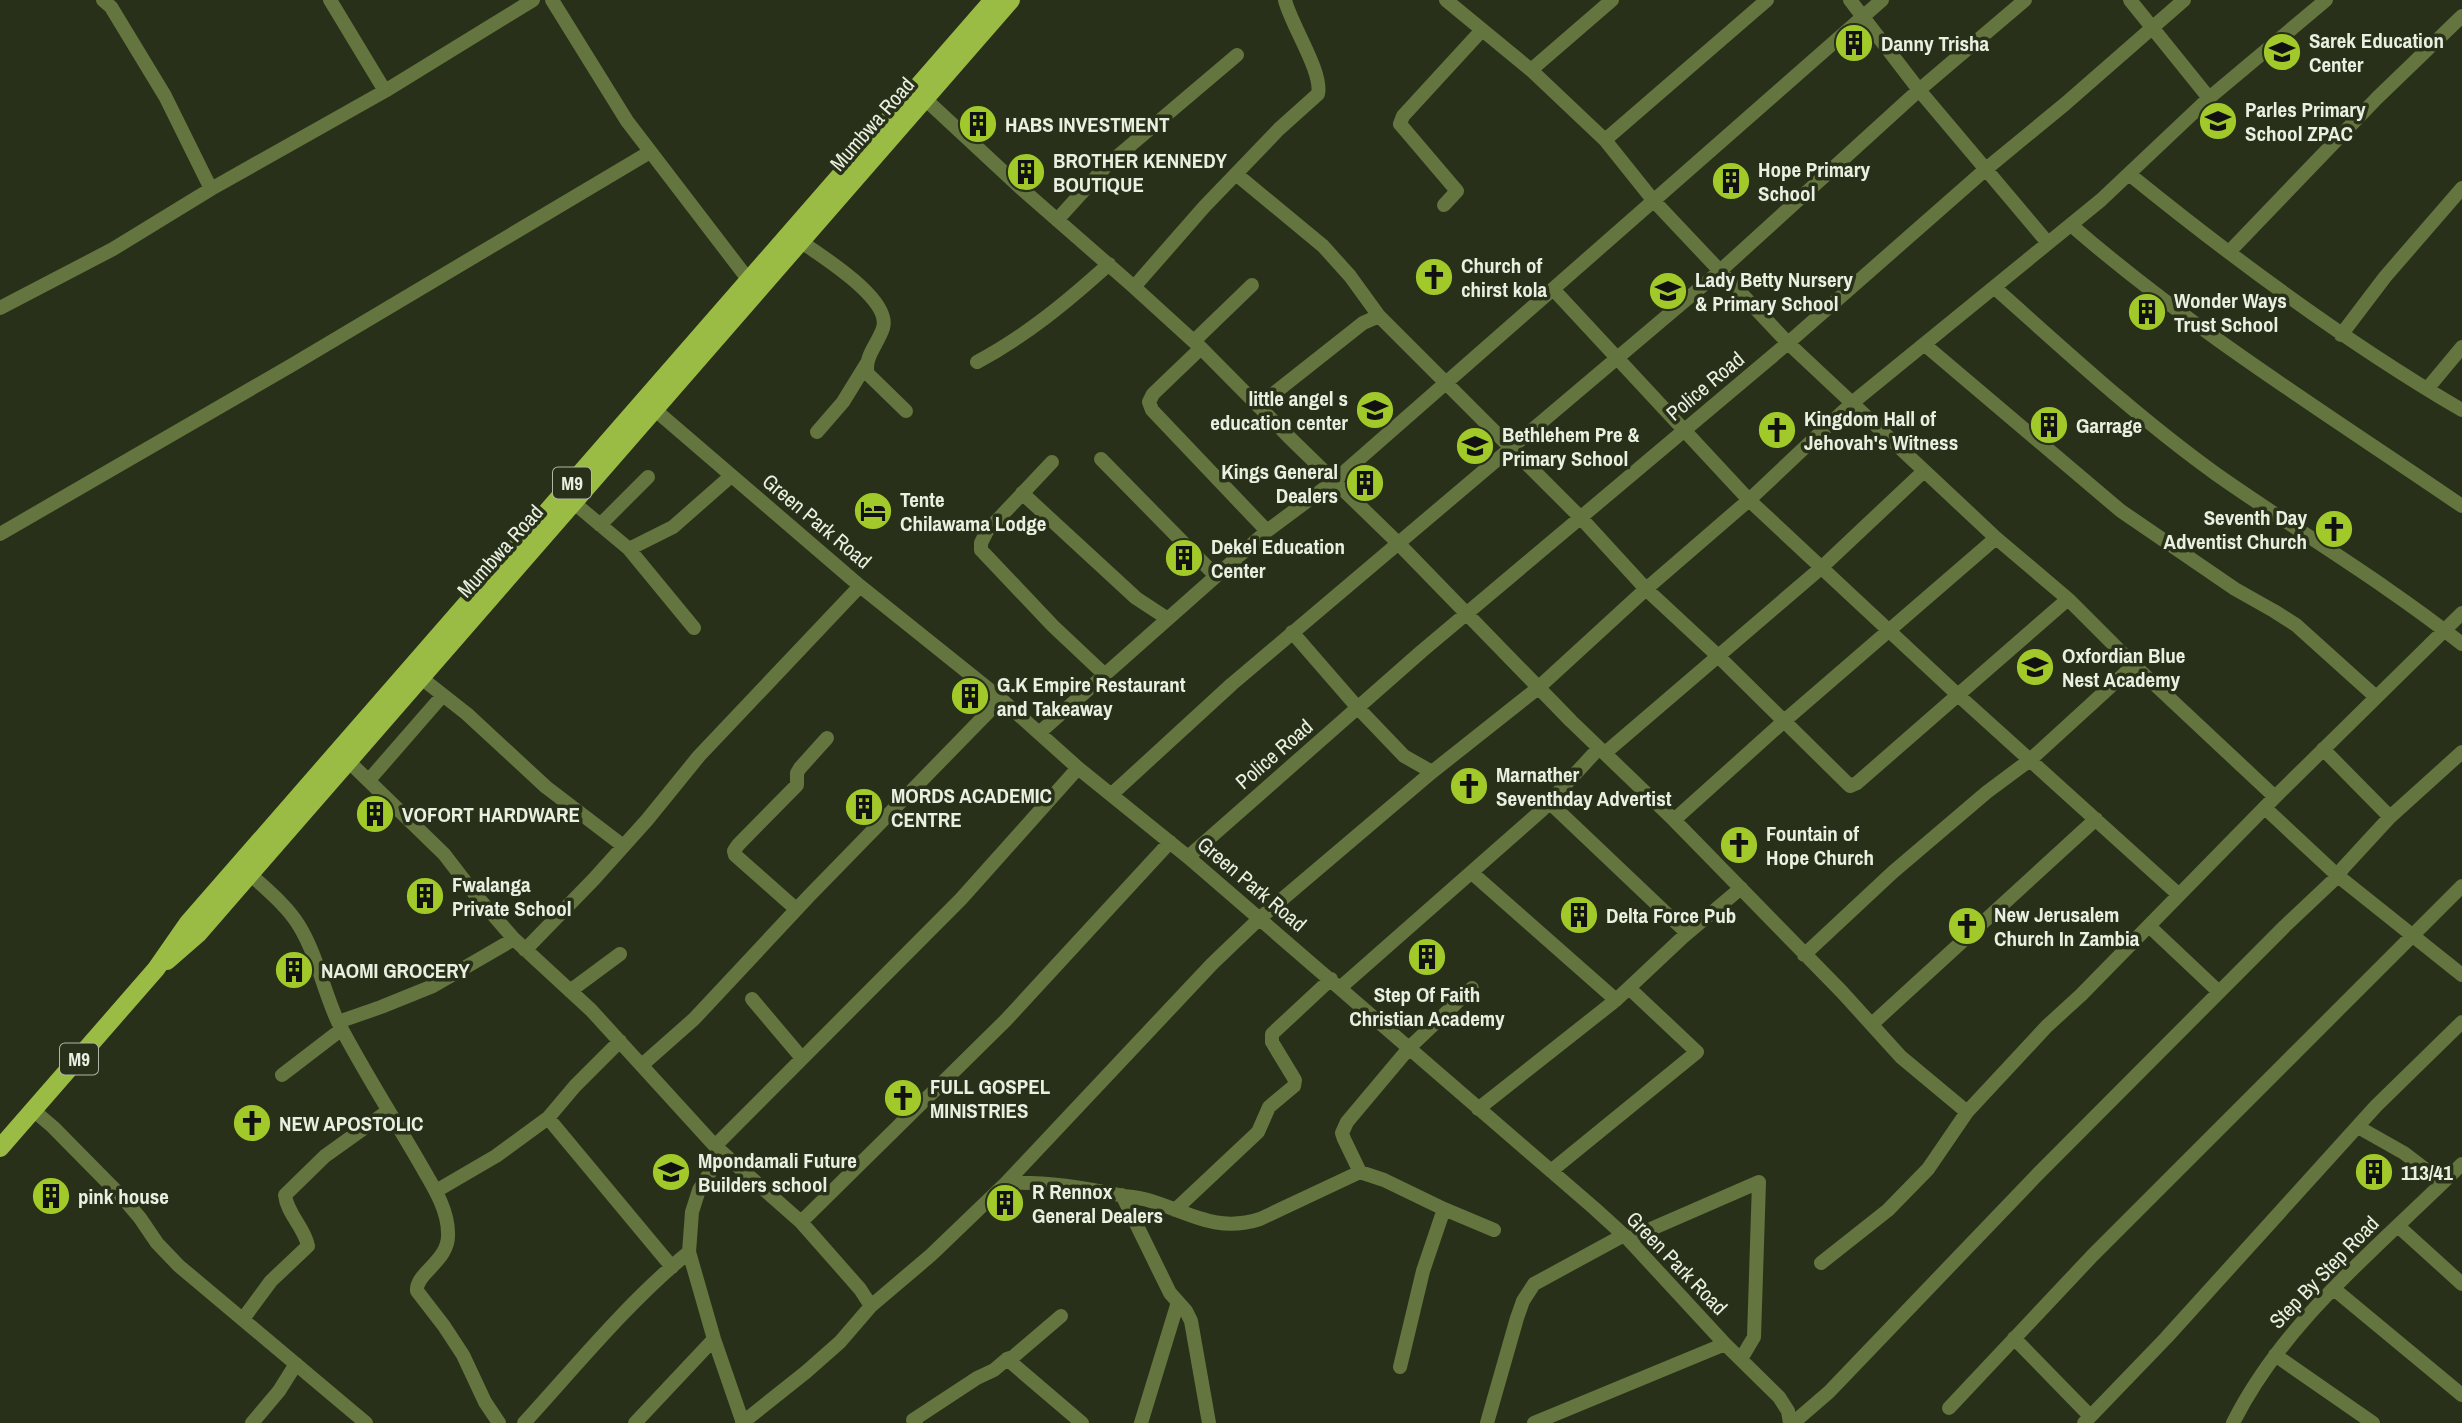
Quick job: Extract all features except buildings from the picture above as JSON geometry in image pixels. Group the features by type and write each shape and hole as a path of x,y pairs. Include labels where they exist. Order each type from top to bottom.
{"main road":[{"name":"Mumbwa Road","path":"156,969 190,943 250,874 343,756 833,193 993,0"},
{"name":"Mumbwa Road","path":"0,1148 156,969 188,923 420,677 568,498 654,409 752,286 800,241 833,193 925,98 1011,0"}],"street":[{"path":"103,0 111,7 165,96 211,189"},
{"path":"330,0 385,91"},
{"path":"0,308 113,249 211,189 385,91 533,0"},
{"path":"552,0 628,121 752,286"},
{"path":"1134,287 1236,174 1279,129 1318,94 1319,88 1311,60 1288,15 1284,0"},
{"path":"1446,0 1531,70 1605,140 1653,200 1788,343 1996,538 2068,599 2275,797"},
{"path":"1531,70 1612,0"},
{"path":"1605,140 1767,0"},
{"path":"1850,0 1919,90 2048,243"},
{"path":"1039,733 1267,531 1334,481 1882,0"},
{"path":"1112,794 1292,632 1720,271 1919,90 2025,0"},
{"path":"2130,0 2208,99"},
{"name":"Police Road","path":"1188,857 1466,615 1788,343 2184,0"},
{"path":"1079,768 961,899 801,1057 718,1150 692,1212 689,1252 713,1339 742,1423 840,1342 871,1306 931,1255 1006,1183 1212,964 1260,918 1432,772 1538,688 1749,500 1852,403 2071,225 2208,99 2326,0"},
{"path":"2229,252 2377,98 2462,16"},
{"path":"1444,205 1457,191 1400,124 1403,116 1482,30"},
{"path":"1057,220 1088,184 1123,150 1237,55"},
{"path":"925,98 1197,344 1397,542 1538,688 1674,820 1842,992 1901,1057 1968,1112"},
{"path":"0,534 292,365 650,152"},
{"path":"1236,174 1323,247 1350,276 1378,316 1581,518 1646,589 1850,786 1857,783 2068,599"},
{"path":"2129,174 2341,335 2462,410"},
{"path":"2341,335 2385,277 2462,188"},
{"path":"2071,225 2125,272 2225,347 2462,506"},
{"path":"800,241 872,296 882,310 884,326 867,363 843,402 817,432"},
{"path":"976,362 1008,346 1050,315 1109,264"},
{"path":"1252,285 1197,344 1149,402 1152,410 1267,531"},
{"path":"1995,288 2142,418 2462,644"},
{"path":"1553,289 1749,500 1888,631 2179,895"},
{"path":"1258,406 1363,323 1378,316"},
{"path":"1925,345 2121,511 2235,589 2296,625 2376,697"},
{"path":"2427,389 2462,347"},
{"path":"867,363 867,374 906,411"},
{"name":"Green Park Road","path":"654,409 860,586 1001,699 1079,768 1260,918 1626,1237 1779,1397 1788,1411 1791,1423"},
{"path":"1101,458 1216,576"},
{"path":"1052,462 987,531 981,543 982,550 1053,626 1104,674"},
{"path":"1175,1210 1258,1132 1269,1107 1294,1087 1295,1080 1272,1042 1272,1034 1472,873 1602,750 1821,568 1924,471"},
{"path":"629,549 673,527 732,476"},
{"path":"600,526 648,477"},
{"path":"1022,493 1136,598 1168,619"},
{"path":"568,498 629,549 694,628"},
{"path":"1674,820 1996,538"},
{"path":"525,950 647,820 699,756 860,586"},
{"path":"1821,1263 1888,1210 1927,1169 1968,1112 2047,1026 2462,613"},
{"path":"1292,632 1404,756 1432,772"},
{"path":"1804,955 1893,872 1987,792 2030,760 2134,665"},
{"path":"420,677 486,731 545,787 622,845"},
{"path":"369,780 443,695"},
{"path":"642,1065 694,1019 796,909 1001,699"},
{"path":"796,909 734,851 797,785 800,768 827,738"},
{"path":"2323,749 2390,817"},
{"path":"1791,1423 1829,1392 1998,1215 2338,876 2390,817 2462,752"},
{"path":"343,756 444,854 514,939 620,1041 718,1150 801,1222 860,1289 871,1306"},
{"path":"1549,802 1688,933"},
{"path":"2265,808 2338,876 2462,975"},
{"path":"1872,1024 2096,819"},
{"path":"801,1222 1006,1020 1170,842"},
{"path":"1472,873 1615,1000"},
{"path":"250,874 297,921 340,1025 387,1111 436,1191 449,1233 447,1247 439,1260 418,1281 417,1291 463,1355 485,1402 499,1423"},
{"path":"1949,1408 2101,1247 2462,886"},
{"path":"1478,1109 1615,1000 1741,888"},
{"path":"2149,926 2219,992"},
{"path":"282,1076 340,1025 433,986 514,939"},
{"path":"570,991 620,954"},
{"path":"1360,1172 1342,1133 1347,1122 1410,1047 1472,988"},
{"path":"1550,1171 1697,1052 1629,988"},
{"path":"752,999 801,1057"},
{"path":"2014,1338 2087,1419 2166,1338 2376,1106 2462,1022"},
{"path":"436,1191 496,1156 548,1118 575,1086 620,1041"},
{"path":"33,1110 71,1144 124,1199 178,1266 366,1423"},
{"path":"243,1319 271,1281 308,1246 288,1208 285,1195 326,1156 387,1111"},
{"path":"548,1118 672,1267"},
{"path":"2358,1127 2404,1153 2442,1182"},
{"name":"Step By Step Road","path":"2232,1423 2275,1354 2334,1289 2442,1182 2461,1168"},
{"path":"1006,1183 1051,1184 1104,1191 1149,1200 1211,1223 1243,1225 1311,1197 1360,1172 1384,1180 1494,1230"},
{"path":"1487,1423 1517,1318 1523,1301 1534,1284 1626,1237 1759,1182 1754,1337 1741,1359"},
{"path":"1122,1195 1170,1293 1191,1321 1209,1423"},
{"path":"1400,1367 1423,1272 1444,1209"},
{"path":"2398,1226 2462,1284"},
{"path":"524,1423 604,1335 689,1252"},
{"path":"2334,1289 2462,1395"},
{"path":"1141,1423 1178,1302"},
{"path":"916,1423 913,1420 1013,1357 1061,1316"},
{"path":"635,1423 713,1339"},
{"path":"1534,1423 1725,1343"},
{"path":"2275,1354 2373,1423"},
{"path":"1007,1359 1082,1423"},
{"path":"252,1423 279,1391 296,1364"},
{"path":"1133,1423 1152,1365"}],"place":[{"name":"Danny Trisha","path":"1854,43"},
{"name":"Sarek Education Center","path":"2282,52"},
{"name":"Parles Primary School ZPAC","path":"2218,121"},
{"name":"HABS INVESTMENT","path":"978,124"},
{"name":"BROTHER KENNEDY BOUTIQUE","path":"1026,172"},
{"name":"Hope Primary School","path":"1731,181"},
{"name":"Church of chirst kola","path":"1434,277"},
{"name":"Lady Betty Nursery & Primary School","path":"1668,291"},
{"name":"Wonder Ways Trust School","path":"2147,312"},
{"name":"little angel s education center","path":"1375,410"},
{"name":"Garrage","path":"2049,425"},
{"name":"Kingdom Hall of Jehovah's Witness","path":"1777,430"},
{"name":"Bethlehem Pre & Primary School","path":"1475,446"},
{"name":"Kings General Dealers","path":"1365,483"},
{"name":"Tente Chilawama Lodge","path":"873,511"},
{"name":"Seventh Day Adventist Church","path":"2334,529"},
{"name":"Dekel Education Center","path":"1184,558"},
{"name":"Oxfordian Blue Nest Academy","path":"2035,667"},
{"name":"G.K Empire Restaurant and Takeaway","path":"970,696"},
{"name":"Marnather Seventhday Advertist","path":"1469,786"},
{"name":"MORDS ACADEMIC CENTRE","path":"864,807"},
{"name":"VOFORT HARDWARE","path":"375,814"},
{"name":"Fountain of Hope Church","path":"1739,845"},
{"name":"Fwalanga Private School","path":"425,896"},
{"name":"Delta Force Pub","path":"1579,915"},
{"name":"New Jerusalem Church In Zambia","path":"1967,926"},
{"name":"Step Of Faith Christian Academy","path":"1427,957"},
{"name":"NAOMI GROCERY","path":"294,970"},
{"name":"FULL GOSPEL MINISTRIES","path":"903,1098"},
{"name":"NEW APOSTOLIC","path":"252,1123"},
{"name":"Mpondamali Future Builders school","path":"671,1172"},
{"name":"113/41","path":"2374,1172"},
{"name":"pink house","path":"51,1196"},
{"name":"R Rennox General Dealers","path":"1005,1203"}]}
